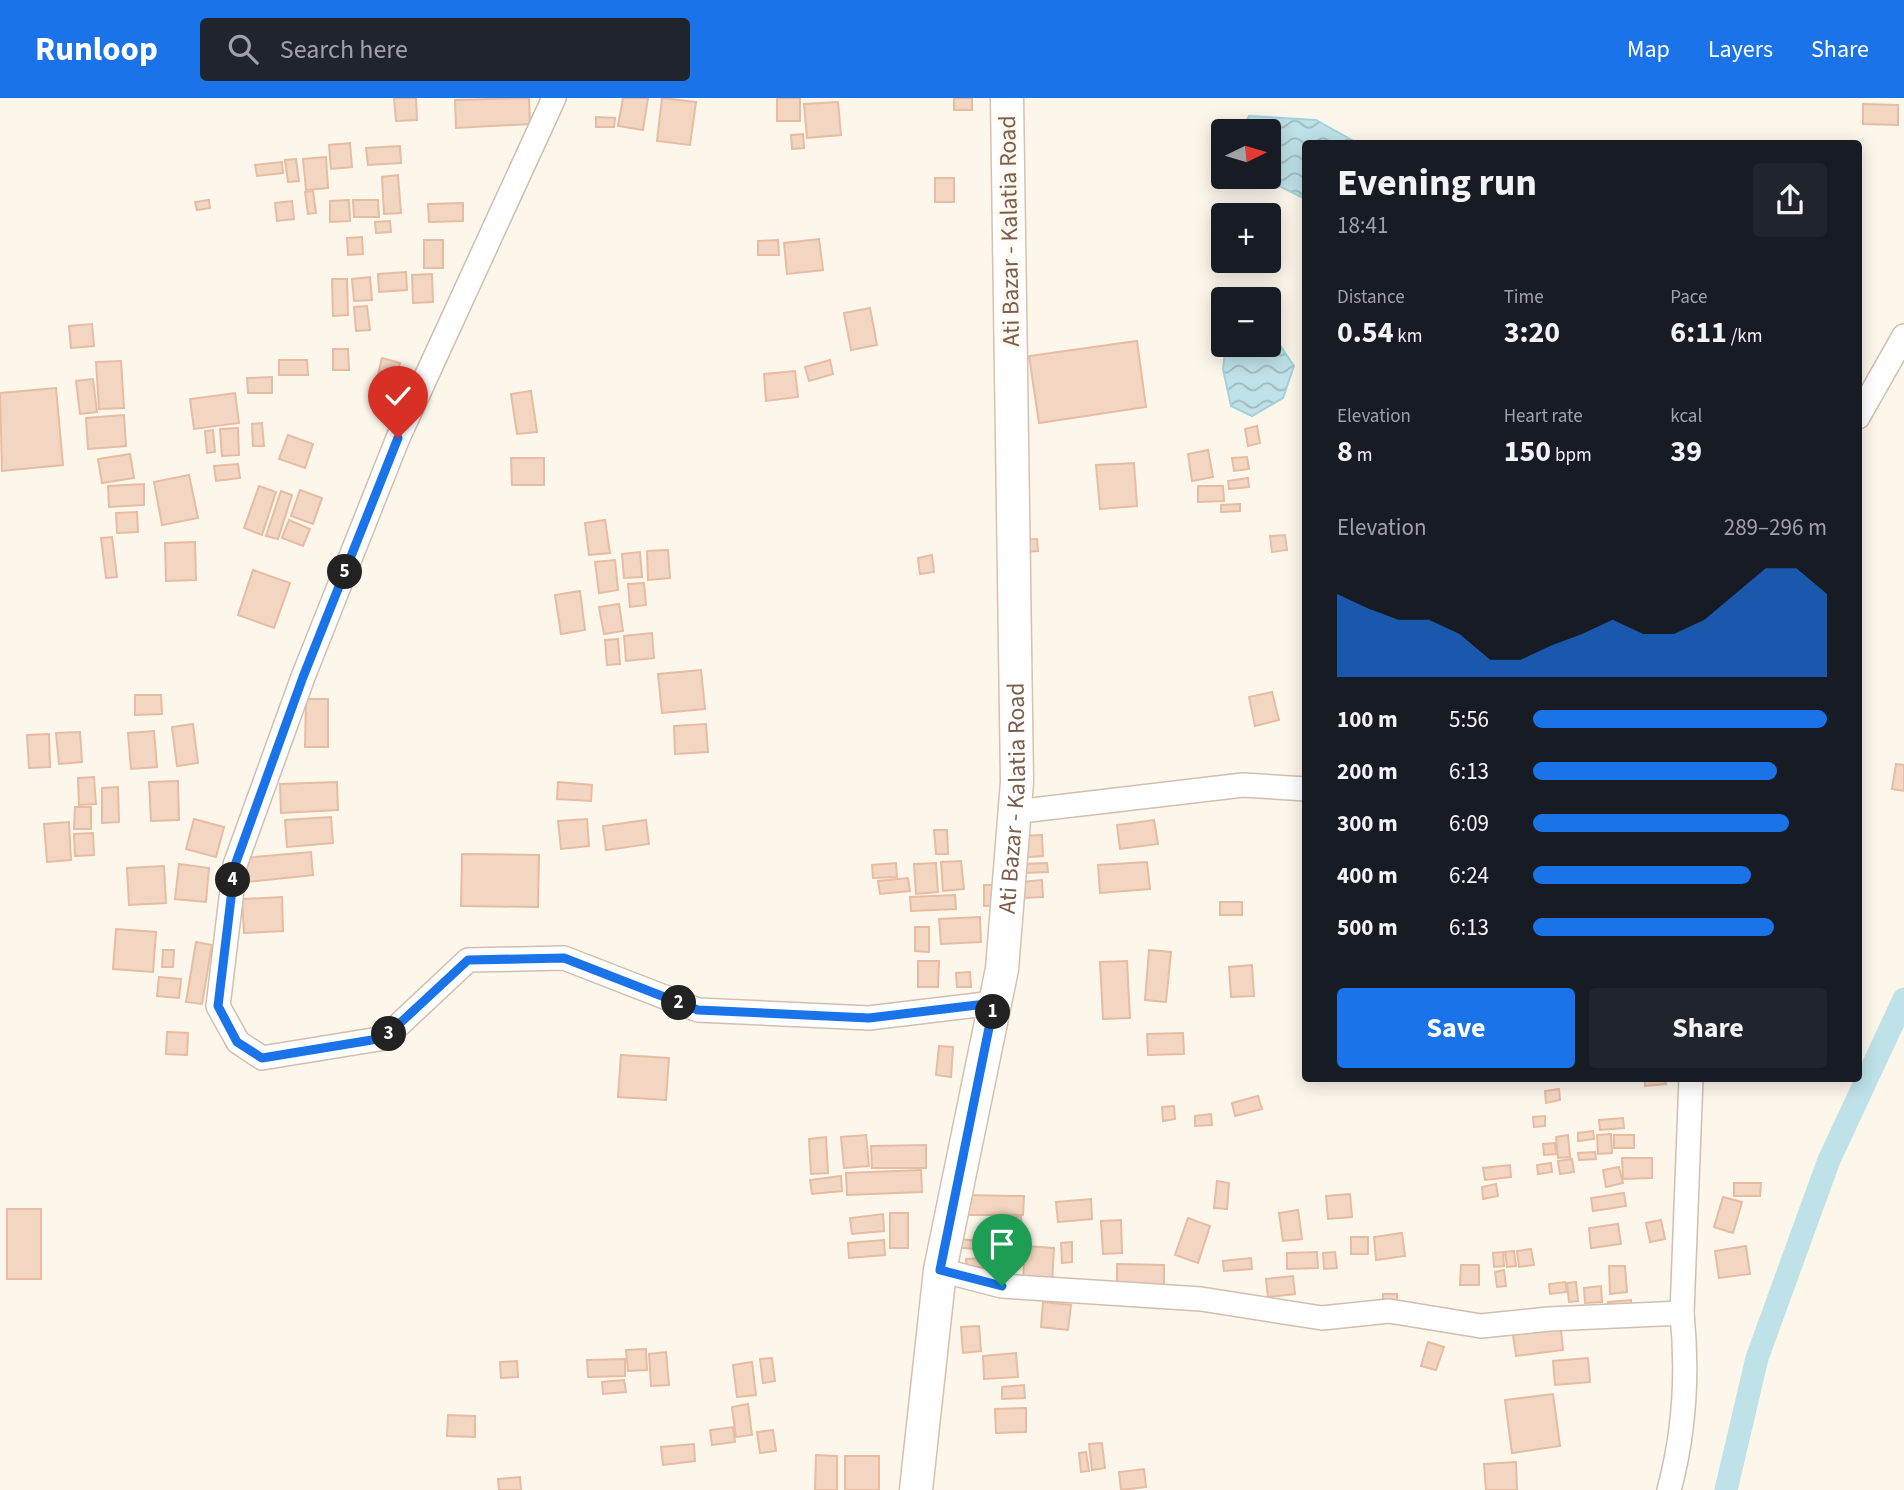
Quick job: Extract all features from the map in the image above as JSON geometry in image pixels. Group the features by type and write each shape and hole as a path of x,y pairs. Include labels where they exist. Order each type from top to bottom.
{"main road":[{"name":"Ati Bazar - Kalatia Road","path":"916,1490 940,1270 1002,969 1017,782 1007,98"}],"street":[{"path":"554,98 398,438 303,677 235,865 218,1006 237,1042 262,1058 384,1038 468,960 564,958 698,1010 869,1018 994,1003"},
{"path":"1866,386 1904,336"},
{"path":"1014,812 1243,785 1302,789"},
{"path":"1669,1490 1685,1410 1682,1312 1691,1082"},
{"path":"940,1270 1002,1286 1201,1299 1322,1318 1389,1311 1482,1326 1549,1319 1682,1312"}],"water":[{"path":"1249,116 1316,120 1352,140 1302,140 1302,198 1281,187 1281,119 1247,119"},
{"path":"1281,347 1294,366 1283,398 1252,416 1231,406 1223,369 1224,357 1281,357"}],"building":[{"path":"394,98 416,98 417,120 396,121"},
{"path":"529,98 530,124 456,128 455,100"},
{"path":"623,98 648,98 643,130 618,126"},
{"path":"662,98 696,102 690,145 657,141"},
{"path":"777,98 800,98 800,121 777,121"},
{"path":"954,98 972,98 972,110 954,110"},
{"path":"838,102 841,135 807,138 804,104"},
{"path":"1863,104 1898,105 1898,125 1863,124"},
{"path":"596,117 615,118 614,127 596,127"},
{"path":"803,134 804,148 792,149 791,135"},
{"path":"350,143 352,167 331,169 329,145"},
{"path":"400,146 401,163 368,165 366,148"},
{"path":"326,157 328,188 306,190 303,159"},
{"path":"296,159 299,181 288,182 285,160"},
{"path":"282,162 283,173 257,176 255,165"},
{"path":"398,175 401,213 384,214 382,177"},
{"path":"935,178 954,178 954,202 935,202"},
{"path":"313,191 316,213 308,214 305,192"},
{"path":"209,200 210,208 197,210 195,202"},
{"path":"349,200 350,221 330,222 330,201"},
{"path":"353,200 378,200 379,217 354,217"},
{"path":"292,201 294,219 277,221 275,203"},
{"path":"463,203 463,221 429,222 428,204"},
{"path":"390,221 391,232 376,233 375,222"},
{"path":"362,237 363,254 348,255 347,238"},
{"path":"819,239 823,270 787,274 784,243"},
{"path":"424,240 443,240 443,268 424,268"},
{"path":"778,240 779,255 758,255 758,241"},
{"path":"406,272 407,290 379,292 378,274"},
{"path":"432,274 433,302 413,303 412,275"},
{"path":"370,277 372,300 354,301 352,279"},
{"path":"332,279 347,279 348,315 333,316"},
{"path":"367,306 370,330 356,331 354,307"},
{"path":"870,308 877,345 851,350 844,313"},
{"path":"92,324 94,346 71,348 69,326"},
{"path":"1137,341 1146,407 1039,423 1029,356"},
{"path":"333,349 348,349 349,370 333,370"},
{"path":"382,358 400,363 390,404 372,400"},
{"path":"279,360 307,360 308,375 279,375"},
{"path":"830,360 833,374 809,381 805,367"},
{"path":"121,361 124,408 99,409 96,362"},
{"path":"795,371 798,397 766,401 764,374"},
{"path":"272,377 272,393 248,393 247,378"},
{"path":"93,379 97,412 80,414 76,381"},
{"path":"56,388 63,465 2,471 0,393"},
{"path":"531,391 537,432 517,434 511,394"},
{"path":"235,393 239,423 194,429 190,399"},
{"path":"124,415 126,446 88,449 86,418"},
{"path":"262,423 264,446 253,446 252,424"},
{"path":"1257,426 1260,443 1248,446 1245,429"},
{"path":"238,428 239,455 222,456 220,429"},
{"path":"213,430 215,452 207,453 205,431"},
{"path":"288,435 313,444 305,468 279,459"},
{"path":"1208,450 1213,477 1192,481 1188,454"},
{"path":"130,454 134,478 102,483 98,459"},
{"path":"1247,457 1249,469 1234,471 1232,458"},
{"path":"511,458 544,458 544,485 512,485"},
{"path":"1134,463 1137,506 1100,509 1096,465"},
{"path":"238,464 240,478 216,481 214,466"},
{"path":"189,475 198,518 162,525 154,482"},
{"path":"1248,478 1249,487 1229,489 1228,481"},
{"path":"144,484 144,505 109,507 108,486"},
{"path":"259,486 276,492 262,535 244,528"},
{"path":"1198,486 1223,486 1224,501 1198,502"},
{"path":"300,490 322,498 313,524 291,516"},
{"path":"281,491 292,495 278,539 266,536"},
{"path":"1240,504 1240,511 1221,512 1221,505"},
{"path":"137,512 138,532 117,533 116,513"},
{"path":"289,520 310,529 303,546 282,538"},
{"path":"605,520 610,553 589,555 585,523"},
{"path":"1285,535 1287,550 1272,552 1270,536"},
{"path":"112,537 117,577 106,578 101,538"},
{"path":"1037,539 1038,551 1023,552 1023,540"},
{"path":"195,542 196,580 166,581 165,543"},
{"path":"668,550 670,578 648,580 647,551"},
{"path":"640,552 642,577 624,578 622,554"},
{"path":"932,555 934,572 920,574 918,558"},
{"path":"615,560 618,590 599,593 595,562"},
{"path":"253,570 290,583 274,628 238,615"},
{"path":"644,583 646,605 630,607 628,584"},
{"path":"580,591 585,630 561,634 555,595"},
{"path":"619,604 623,631 604,634 599,607"},
{"path":"652,633 654,658 626,661 624,636"},
{"path":"618,639 620,664 607,665 605,640"},
{"path":"701,670 705,709 662,713 658,674"},
{"path":"1272,692 1279,720 1255,726 1249,697"},
{"path":"135,695 161,695 162,714 135,715"},
{"path":"306,699 328,699 328,747 305,747"},
{"path":"193,724 198,763 177,766 172,727"},
{"path":"706,724 708,752 675,754 674,726"},
{"path":"154,731 157,767 131,769 128,733"},
{"path":"80,732 82,762 59,764 56,733"},
{"path":"49,734 50,767 29,768 27,735"},
{"path":"1896,764 1904,765 1904,791 1892,789"},
{"path":"94,777 96,804 79,805 78,778"},
{"path":"178,781 179,820 151,821 149,782"},
{"path":"337,782 338,810 281,813 280,784"},
{"path":"558,782 592,785 591,801 557,799"},
{"path":"118,787 119,822 102,823 102,788"},
{"path":"75,807 91,807 91,829 74,829"},
{"path":"331,817 333,843 287,847 285,820"},
{"path":"194,819 224,827 216,857 186,849"},
{"path":"587,819 589,846 561,849 558,821"},
{"path":"646,820 649,844 606,850 603,826"},
{"path":"1154,820 1158,844 1120,849 1117,825"},
{"path":"69,822 71,860 47,862 44,824"},
{"path":"934,830 947,830 948,854 936,854"},
{"path":"93,833 94,855 75,856 74,834"},
{"path":"1042,835 1043,856 1016,858 1015,836"},
{"path":"311,852 313,875 246,882 244,858"},
{"path":"462,854 539,855 538,907 461,906"},
{"path":"961,861 964,889 943,891 941,862"},
{"path":"1147,862 1150,889 1100,893 1098,865"},
{"path":"896,863 897,877 873,878 872,865"},
{"path":"936,863 938,892 916,894 914,864"},
{"path":"1047,863 1048,872 1024,873 1023,864"},
{"path":"179,864 209,868 206,902 175,899"},
{"path":"164,866 166,903 129,905 127,868"},
{"path":"908,878 910,891 880,894 878,881"},
{"path":"1042,880 1043,897 1023,898 1022,882"},
{"path":"984,885 1004,885 1004,905 984,906"},
{"path":"955,895 956,909 911,911 910,897"},
{"path":"282,897 283,931 244,933 242,899"},
{"path":"1220,902 1242,902 1242,915 1220,915"},
{"path":"980,917 981,942 941,944 939,919"},
{"path":"915,927 929,927 929,952 915,951"},
{"path":"116,929 156,932 153,972 113,969"},
{"path":"196,942 212,945 202,1004 186,1002"},
{"path":"163,950 174,950 173,967 162,967"},
{"path":"1149,950 1171,952 1166,1002 1145,1000"},
{"path":"918,961 939,961 938,987 918,987"},
{"path":"1127,961 1130,1018 1103,1019 1100,962"},
{"path":"1252,965 1254,996 1231,997 1229,967"},
{"path":"970,972 971,987 957,987 956,973"},
{"path":"159,977 181,979 179,998 157,996"},
{"path":"167,1032 188,1033 187,1055 166,1054"},
{"path":"1183,1033 1184,1054 1148,1055 1147,1034"},
{"path":"939,1046 953,1047 951,1077 936,1075"},
{"path":"621,1055 669,1058 666,1100 618,1097"},
{"path":"1645,1082 1666,1084 1645,1086"},
{"path":"1559,1089 1560,1100 1546,1103 1545,1091"},
{"path":"1258,1096 1262,1109 1235,1116 1232,1103"},
{"path":"1174,1106 1175,1119 1163,1121 1162,1107"},
{"path":"1211,1114 1212,1125 1195,1126 1195,1116"},
{"path":"1545,1116 1545,1126 1534,1127 1533,1117"},
{"path":"1623,1118 1624,1128 1600,1130 1599,1120"},
{"path":"1593,1131 1594,1139 1578,1141 1578,1133"},
{"path":"1611,1134 1612,1153 1598,1154 1597,1135"},
{"path":"866,1135 869,1166 844,1168 841,1137"},
{"path":"1568,1135 1570,1157 1558,1158 1556,1137"},
{"path":"1614,1135 1634,1135 1634,1148 1614,1148"},
{"path":"826,1137 828,1173 811,1174 809,1139"},
{"path":"1555,1143 1556,1154 1544,1155 1543,1144"},
{"path":"926,1145 926,1168 872,1168 871,1146"},
{"path":"1595,1152 1596,1159 1579,1160 1578,1153"},
{"path":"1622,1158 1652,1158 1652,1178 1623,1179"},
{"path":"1572,1159 1574,1172 1560,1174 1558,1161"},
{"path":"1551,1163 1552,1172 1538,1174 1537,1165"},
{"path":"1510,1165 1511,1177 1485,1180 1483,1168"},
{"path":"1619,1167 1623,1183 1606,1187 1603,1170"},
{"path":"921,1170 922,1192 847,1195 846,1173"},
{"path":"841,1176 842,1191 812,1194 810,1180"},
{"path":"1217,1181 1229,1183 1227,1209 1214,1208"},
{"path":"1734,1183 1761,1183 1760,1196 1734,1196"},
{"path":"1496,1184 1498,1196 1483,1199 1482,1187"},
{"path":"1624,1193 1626,1206 1593,1211 1591,1198"},
{"path":"1350,1194 1352,1217 1328,1219 1326,1196"},
{"path":"963,1195 1024,1196 1023,1215 963,1215"},
{"path":"1723,1197 1742,1202 1733,1233 1714,1227"},
{"path":"1091,1199 1092,1219 1058,1222 1056,1202"},
{"path":"7,1209 41,1209 41,1279 7,1279"},
{"path":"1298,1210 1302,1239 1283,1241 1279,1213"},
{"path":"890,1213 908,1213 908,1248 890,1248"},
{"path":"883,1214 884,1231 852,1234 850,1218"},
{"path":"1005,1217 1021,1217 1023,1234 1007,1235"},
{"path":"1188,1218 1210,1226 1198,1263 1175,1255"},
{"path":"1121,1220 1122,1253 1103,1254 1101,1221"},
{"path":"1661,1220 1665,1239 1650,1242 1646,1223"},
{"path":"1618,1224 1621,1244 1591,1248 1589,1228"},
{"path":"1402,1233 1405,1256 1376,1260 1374,1237"},
{"path":"1351,1237 1368,1237 1368,1254 1351,1254"},
{"path":"951,1238 977,1241 976,1249 950,1247"},
{"path":"884,1240 885,1255 849,1258 848,1243"},
{"path":"1072,1242 1072,1262 1062,1263 1061,1243"},
{"path":"1025,1246 1054,1248 1052,1283 1023,1281"},
{"path":"1746,1246 1750,1274 1719,1278 1715,1251"},
{"path":"1531,1249 1534,1265 1519,1267 1517,1251"},
{"path":"1514,1251 1516,1266 1507,1267 1505,1252"},
{"path":"1317,1252 1318,1268 1287,1269 1287,1253"},
{"path":"1335,1252 1337,1268 1324,1269 1323,1253"},
{"path":"1503,1252 1504,1266 1494,1267 1493,1253"},
{"path":"986,1258 987,1267 967,1268 966,1259"},
{"path":"1251,1258 1252,1269 1224,1271 1223,1261"},
{"path":"1117,1264 1164,1265 1164,1287 1117,1285"},
{"path":"1461,1265 1479,1265 1479,1285 1460,1285"},
{"path":"1609,1266 1625,1266 1627,1292 1610,1294"},
{"path":"1504,1270 1506,1286 1497,1287 1495,1272"},
{"path":"1293,1276 1295,1294 1268,1297 1266,1279"},
{"path":"1565,1282 1567,1292 1550,1294 1549,1284"},
{"path":"1576,1282 1578,1301 1569,1302 1567,1283"},
{"path":"1601,1286 1602,1302 1585,1303 1584,1288"},
{"path":"1383,1294 1397,1294 1397,1303 1383,1303"},
{"path":"1631,1300 1631,1312 1609,1314 1608,1302"},
{"path":"1043,1302 1071,1305 1068,1330 1041,1327"},
{"path":"1560,1322 1563,1350 1516,1356 1512,1328"},
{"path":"979,1326 981,1351 963,1353 961,1327"},
{"path":"1428,1342 1444,1347 1436,1370 1421,1366"},
{"path":"646,1349 647,1370 628,1371 626,1350"},
{"path":"666,1352 669,1385 651,1386 649,1354"},
{"path":"1016,1353 1018,1377 984,1379 983,1356"},
{"path":"772,1358 775,1381 763,1383 760,1359"},
{"path":"1588,1358 1590,1382 1555,1385 1553,1361"},
{"path":"625,1359 625,1376 588,1377 587,1360"},
{"path":"517,1361 518,1377 501,1378 500,1362"},
{"path":"752,1362 756,1395 737,1397 733,1365"},
{"path":"624,1380 626,1392 603,1394 602,1382"},
{"path":"1024,1385 1025,1398 1002,1399 1002,1387"},
{"path":"1553,1394 1560,1446 1512,1453 1505,1400"},
{"path":"748,1404 752,1435 736,1437 732,1407"},
{"path":"1026,1408 1026,1432 996,1433 995,1409"},
{"path":"448,1415 475,1416 475,1437 447,1436"},
{"path":"733,1427 735,1442 712,1445 710,1430"},
{"path":"773,1430 776,1451 760,1453 757,1432"},
{"path":"1102,1443 1105,1468 1092,1470 1089,1444"},
{"path":"694,1444 695,1461 663,1465 661,1447"},
{"path":"1086,1452 1089,1471 1081,1472 1079,1453"},
{"path":"816,1455 837,1456 837,1490 815,1490"},
{"path":"845,1456 879,1456 879,1490 845,1490"},
{"path":"1516,1462 1517,1490 1486,1490 1484,1464"},
{"path":"1144,1469 1146,1487 1121,1490 1119,1472"},
{"path":"520,1477 521,1490 499,1490 498,1479"}],"waterway":[{"path":"1726,1490 1757,1358 1829,1160 1904,999"}],"route":[{"path":"398,438 303,677 235,865 218,1006 237,1042 262,1058 384,1038 443,987 468,960 564,958 698,1010 869,1018 994,1003 940,1270 1002,1286"}]}
